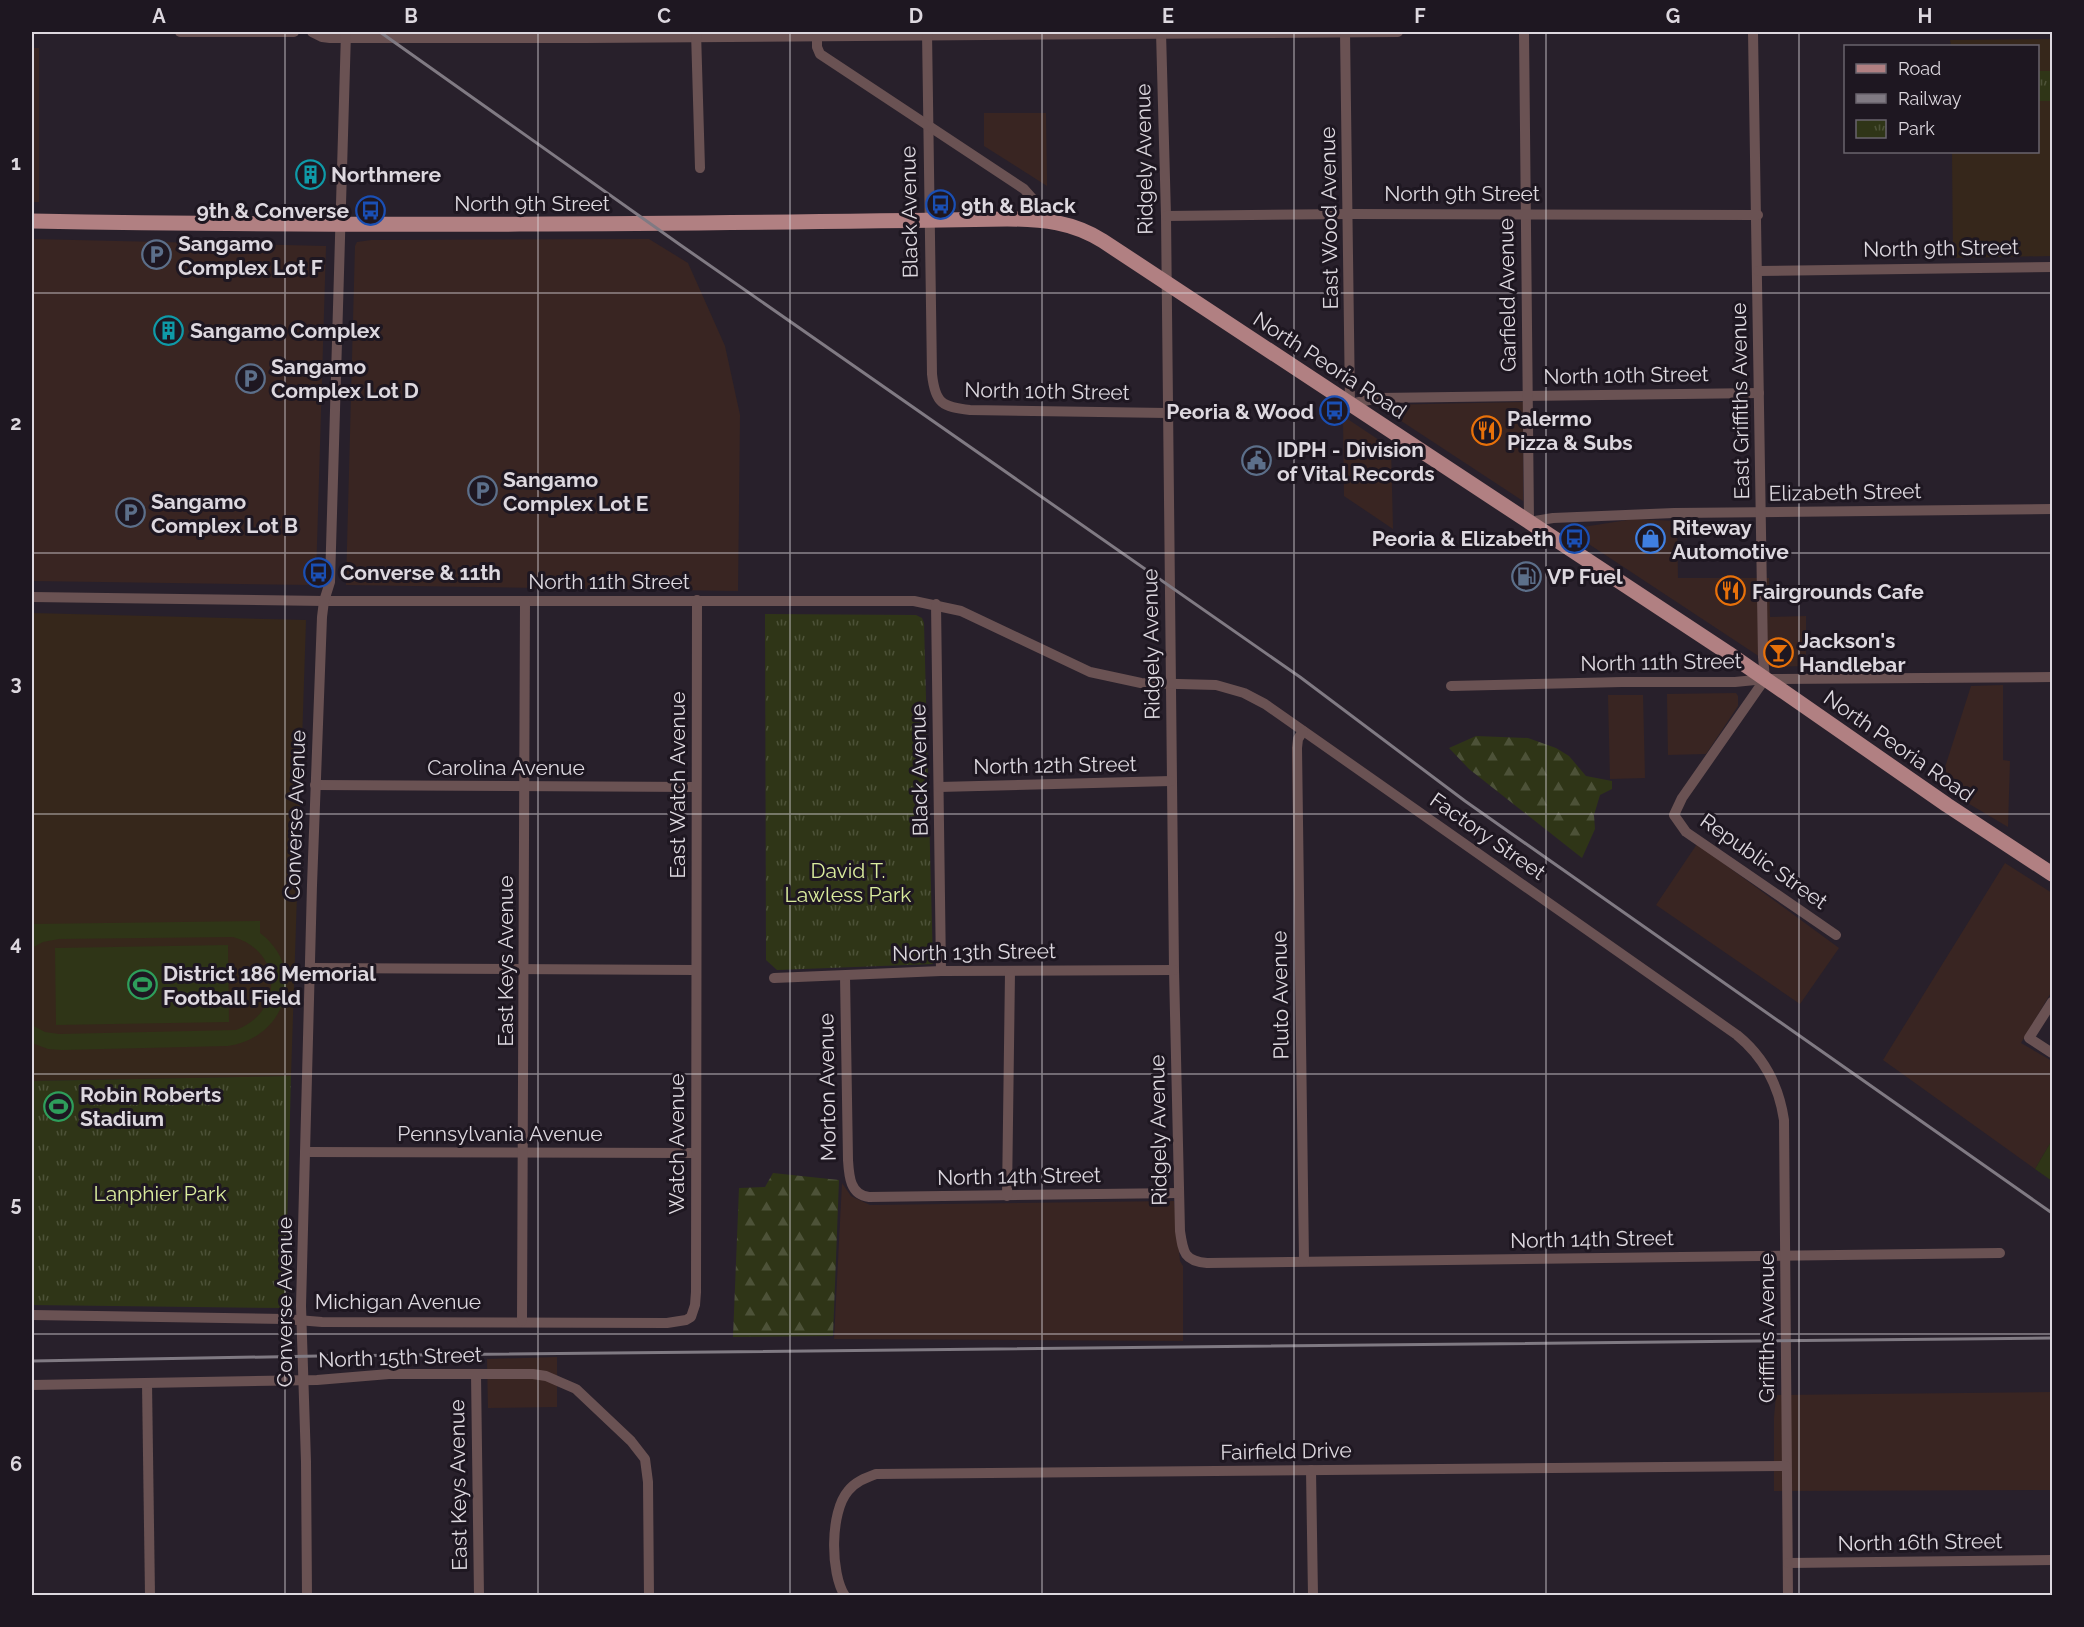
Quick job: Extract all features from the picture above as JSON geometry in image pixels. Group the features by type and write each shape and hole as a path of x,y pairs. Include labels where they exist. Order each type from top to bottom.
{"main road":[{"name":"North 9th Street","path":"32,221 590,225 1032,219"},
{"name":"North Peoria Road","path":"1032,219 1065,223 1087,232 1166,282 1765,679 1947,805 2052,874"}],"street":[{"path":"180,32 294,32"},
{"path":"312,32 322,37 346,34 409,34 533,38 696,34 927,33 944,36 1161,32 1398,32"},
{"name":"Ridgely Avenue","path":"1161,32 1166,216 1174,970 1180,1231 1186,1256"},
{"name":"East Wood Avenue","path":"1345,32 1350,404"},
{"name":"Garfield Avenue","path":"1524,32 1529,522"},
{"name":"East Griffiths Avenue","path":"1754,32 1765,679"},
{"name":"Black Avenue","path":"927,33 934,391"},
{"name":"Converse Avenue","path":"307,1596 301,1320 305,1152 315,785 324,601 330,582 346,34"},
{"path":"696,34 700,168"},
{"path":"817,35 817,47 820,54 1024,189 1032,198 1032,219"},
{"name":"North 9th Street","path":"1166,216 1758,214"},
{"name":"North 9th Street","path":"1758,271 2052,267"},
{"name":"North 10th Street","path":"934,391 938,399 950,407 970,410 1167,413"},
{"name":"North 10th Street","path":"1350,404 1378,398 1759,393"},
{"name":"Elizabeth Street","path":"1529,522 1553,518 1674,513 2052,509"},
{"name":"North 11th Street","path":"32,597 324,601 915,601 961,611 1090,672 1131,682 1170,683"},
{"name":"East Watch Avenue","path":"696,970 697,600"},
{"name":"East Keys Avenue","path":"522,1321 525,601"},
{"name":"Black Avenue","path":"936,604 941,971"},
{"name":"North 11th Street","path":"1451,686 2052,676"},
{"name":"Republic Street","path":"1765,679 1682,798 1674,815 1686,832 1836,935"},
{"name":"Factory Street","path":"1170,683 1216,685 1244,693 1265,704 1737,1035 1764,1063"},
{"name":"Pluto Avenue","path":"1303,731 1298,739 1297,748 1304,1261"},
{"name":"North 12th Street","path":"939,787 1172,781"},
{"name":"Carolina Avenue","path":"315,785 696,787"},
{"path":"310,968 696,970"},
{"name":"Watch Avenue","path":"691,1317 695,1305 696,970"},
{"name":"North 13th Street","path":"774,978 941,971 1174,970"},
{"path":"1007,1196 1010,972"},
{"name":"Morton Avenue","path":"844,976 849,1176 854,1189 859,1194"},
{"path":"2052,1002 2029,1038 2052,1053"},
{"name":"Griffiths Avenue","path":"1764,1063 1778,1093 1784,1120 1788,1596"},
{"name":"Pennsylvania Avenue","path":"305,1152 695,1153"},
{"name":"North 14th Street","path":"859,1194 869,1197 1179,1193"},
{"name":"North 14th Street","path":"1186,1256 1195,1262 1207,1263 2000,1253"},
{"name":"Michigan Avenue","path":"32,1315 322,1322 667,1323 691,1317"},
{"name":"North 15th Street","path":"32,1385 304,1380 389,1374 533,1374 546,1376 576,1389 632,1441 646,1463 648,1596"},
{"name":"East Keys Avenue","path":"476,1374 479,1596"},
{"path":"147,1383 150,1596"},
{"name":"Fairfield Drive","path":"845,1596 838,1583 836,1571 835,1525 842,1500 848,1491 859,1480 876,1474 1786,1466"},
{"path":"1311,1470 1313,1596"},
{"name":"North 16th Street","path":"1788,1563 2052,1560"}],"shaded area":[{"path":"2052,39 2052,256 1953,258 1952,153 2039,153 2039,45 1951,45 1950,40"},
{"path":"32,48 39,48 39,202 32,202"},
{"path":"984,113 1046,113 1047,186 984,146"},
{"path":"32,239 326,246 316,577 313,585 32,581"},
{"path":"649,239 688,263 725,346 740,415 738,591 346,585 355,246 357,242 371,240"},
{"path":"1523,402 1523,501 1380,407 1381,405"},
{"path":"1343,416 1391,448 1393,529 1344,496"},
{"path":"1634,519 1677,521 1678,578 1769,578 1770,617 1806,616 1806,666 1772,667 1569,531"},
{"path":"32,613 306,620 291,1076 32,1081"},
{"path":"2003,685 2003,760 2010,761 2008,827 1939,786 1971,686"},
{"path":"1736,693 1738,706 1706,754 1668,755 1667,694"},
{"path":"1608,695 1643,695 1645,778 1610,779"},
{"path":"1697,844 1839,948 1800,1004 1656,905"},
{"path":"2005,863 2052,893 2052,991 2021,1043 2052,1061 2052,1140 2035,1169 1883,1060"},
{"path":"842,1183 851,1196 870,1205 1174,1201 1180,1261 1183,1266 1183,1341 834,1339"},
{"path":"557,1357 557,1407 488,1408 487,1359"},
{"path":"2052,1392 2052,1490 1774,1491 1776,1395"}],"green space":[{"path":"2039,71 2052,71 2052,101 2039,101"},
{"name":"David T. Lawless Park","path":"765,614 916,615 922,618 924,623 933,964 777,970 766,960"},
{"path":"1476,736 1528,738 1556,748 1569,756 1586,776 1612,781 1612,789 1600,795 1594,815 1595,829 1582,858 1469,769 1449,748"},
{"path":"260,921 260,933 275,948 283,965 286,982 284,1000 276,1016 264,1030 248,1040 228,1046 62,1050 48,1049 32,1043 32,1025 45,1032 59,1034 236,1030 252,1021 263,1010 269,996 271,982 269,968 261,955 249,944 233,937 59,939 43,942 32,948 32,924"},
{"name":"District 186 Memorial Football Field","path":"228,945 229,1022 56,1025 55,948"},
{"name":"Lanphier Park","path":"291,1076 285,1308 32,1305 32,1081"},
{"path":"2052,1140 2052,1181 2035,1169"},
{"path":"773,1173 839,1180 833,1336 733,1337 739,1188 765,1187"}],"railway":[{"path":"380,32 679,244 1300,677 1465,801 2052,1213"},
{"path":"32,1361 2052,1338"}],"place":[{"name":"Northmere","path":"310,174"},
{"name":"9th & Black","path":"940,205"},
{"name":"9th & Converse","path":"370,210"},
{"name":"Sangamo Complex Lot F","path":"157,255"},
{"name":"Sangamo Complex","path":"169,330"},
{"name":"Sangamo Complex Lot D","path":"250,378"},
{"name":"Peoria & Wood","path":"1335,411"},
{"name":"Palermo Pizza & Subs","path":"1486,430"},
{"name":"IDPH - Division of Vital Records","path":"1256,461"},
{"name":"Sangamo Complex Lot E","path":"482,491"},
{"name":"Sangamo Complex Lot B","path":"130,513"},
{"name":"Peoria & Elizabeth","path":"1575,538"},
{"name":"Riteway Automotive","path":"1651,539"},
{"name":"Converse & 11th","path":"319,572"},
{"name":"VP Fuel","path":"1526,576"},
{"name":"Fairgrounds Cafe","path":"1731,591"},
{"name":"Jackson's Handlebar","path":"1778,652"},
{"name":"District 186 Memorial Football Field","path":"142,985"},
{"name":"Robin Roberts Stadium","path":"59,1106"}]}
